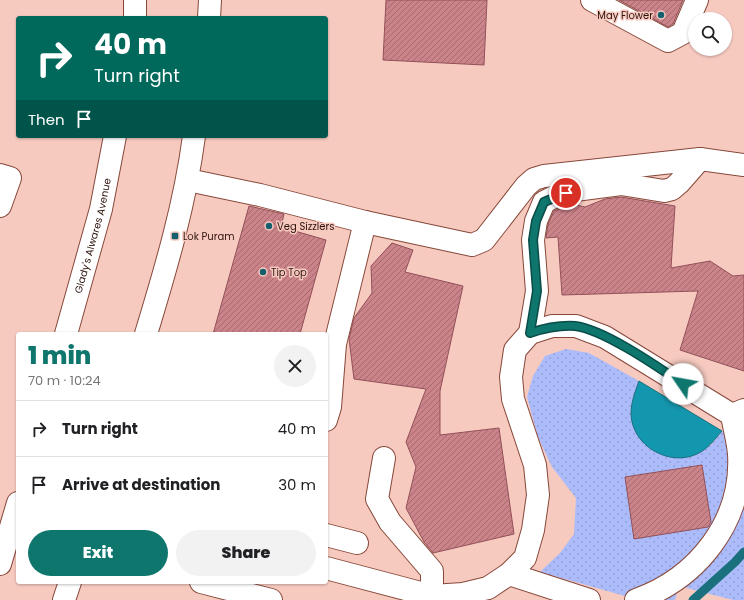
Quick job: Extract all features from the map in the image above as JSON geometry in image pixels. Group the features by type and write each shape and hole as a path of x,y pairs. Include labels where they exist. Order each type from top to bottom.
{"street":[{"path":"135,0 135,16"},
{"path":"209,16 210,0"},
{"path":"592,0 668,41 683,33 698,0"},
{"name":"Glady's Alwares Avenue","path":"67,332 101,210 115,138"},
{"path":"147,332 175,236 188,180 194,138"},
{"path":"188,180 260,195 365,222 472,245 484,240 526,186 534,179 544,176 700,159 744,165"},
{"path":"328,569 432,596 464,594 488,588 509,574 525,558 533,530 538,495 535,465 513,399 511,377 516,350 530,333 537,291 533,240 536,221 544,202 556,196 575,190 620,184 664,191 672,189 700,159"},
{"path":"0,175 10,178 0,206"},
{"path":"328,414 330,407 335,344 365,222"},
{"path":"530,333 552,326 576,326 605,337 738,412 737,481 730,510 718,536 702,559 678,580 655,593 636,600"},
{"path":"384,458 377,499 390,522 432,571 432,596"},
{"path":"0,564 16,510"},
{"path":"328,536 358,543"},
{"path":"509,574 588,600"},
{"path":"64,600 69,584"},
{"path":"209,584 271,600"}],"shaded area":[{"path":"566,349 589,353 639,381 632,405 632,419 634,426 643,442 710,446 722,431 744,446 744,600 733,600 679,586 675,600 639,600 540,572 560,553 574,534 576,498 552,467 538,437 527,397 533,376 545,356"},
{"path":"639,381 722,431 711,444 697,454 675,458 654,451 638,436 633,425 631,414 632,405"}],"building":[{"path":"386,0 487,0 484,65 383,60"},
{"name":"May Flower","path":"619,0 683,0 673,24 668,27"},
{"path":"621,197 675,206 671,268 710,261 733,276 744,275 744,371 680,350 698,291 562,295 558,237 546,238 548,224 554,211 572,204 585,207 605,199"},
{"path":"249,206 284,214 281,227 326,240 301,332 214,332"},
{"path":"392,243 413,250 405,272 463,286 440,391 440,435 499,428 514,534 433,553 424,542 406,508 416,467 406,442 426,389 354,379 349,339 354,318 372,293 371,266"},
{"path":"702,465 711,522 708,527 634,539 625,477"}],"waterway":[{"path":"693,600 744,552"}],"place":[{"name":"May Flower","path":"661,15"},
{"name":"Veg Sizzlers","path":"269,226"},
{"name":"Lok Puram","path":"175,236"},
{"name":"Tip Top","path":"263,272"}],"route":[{"path":"566,193 544,202 536,221 533,240 537,291 530,333 552,326 576,326 605,337 683,384"}]}
